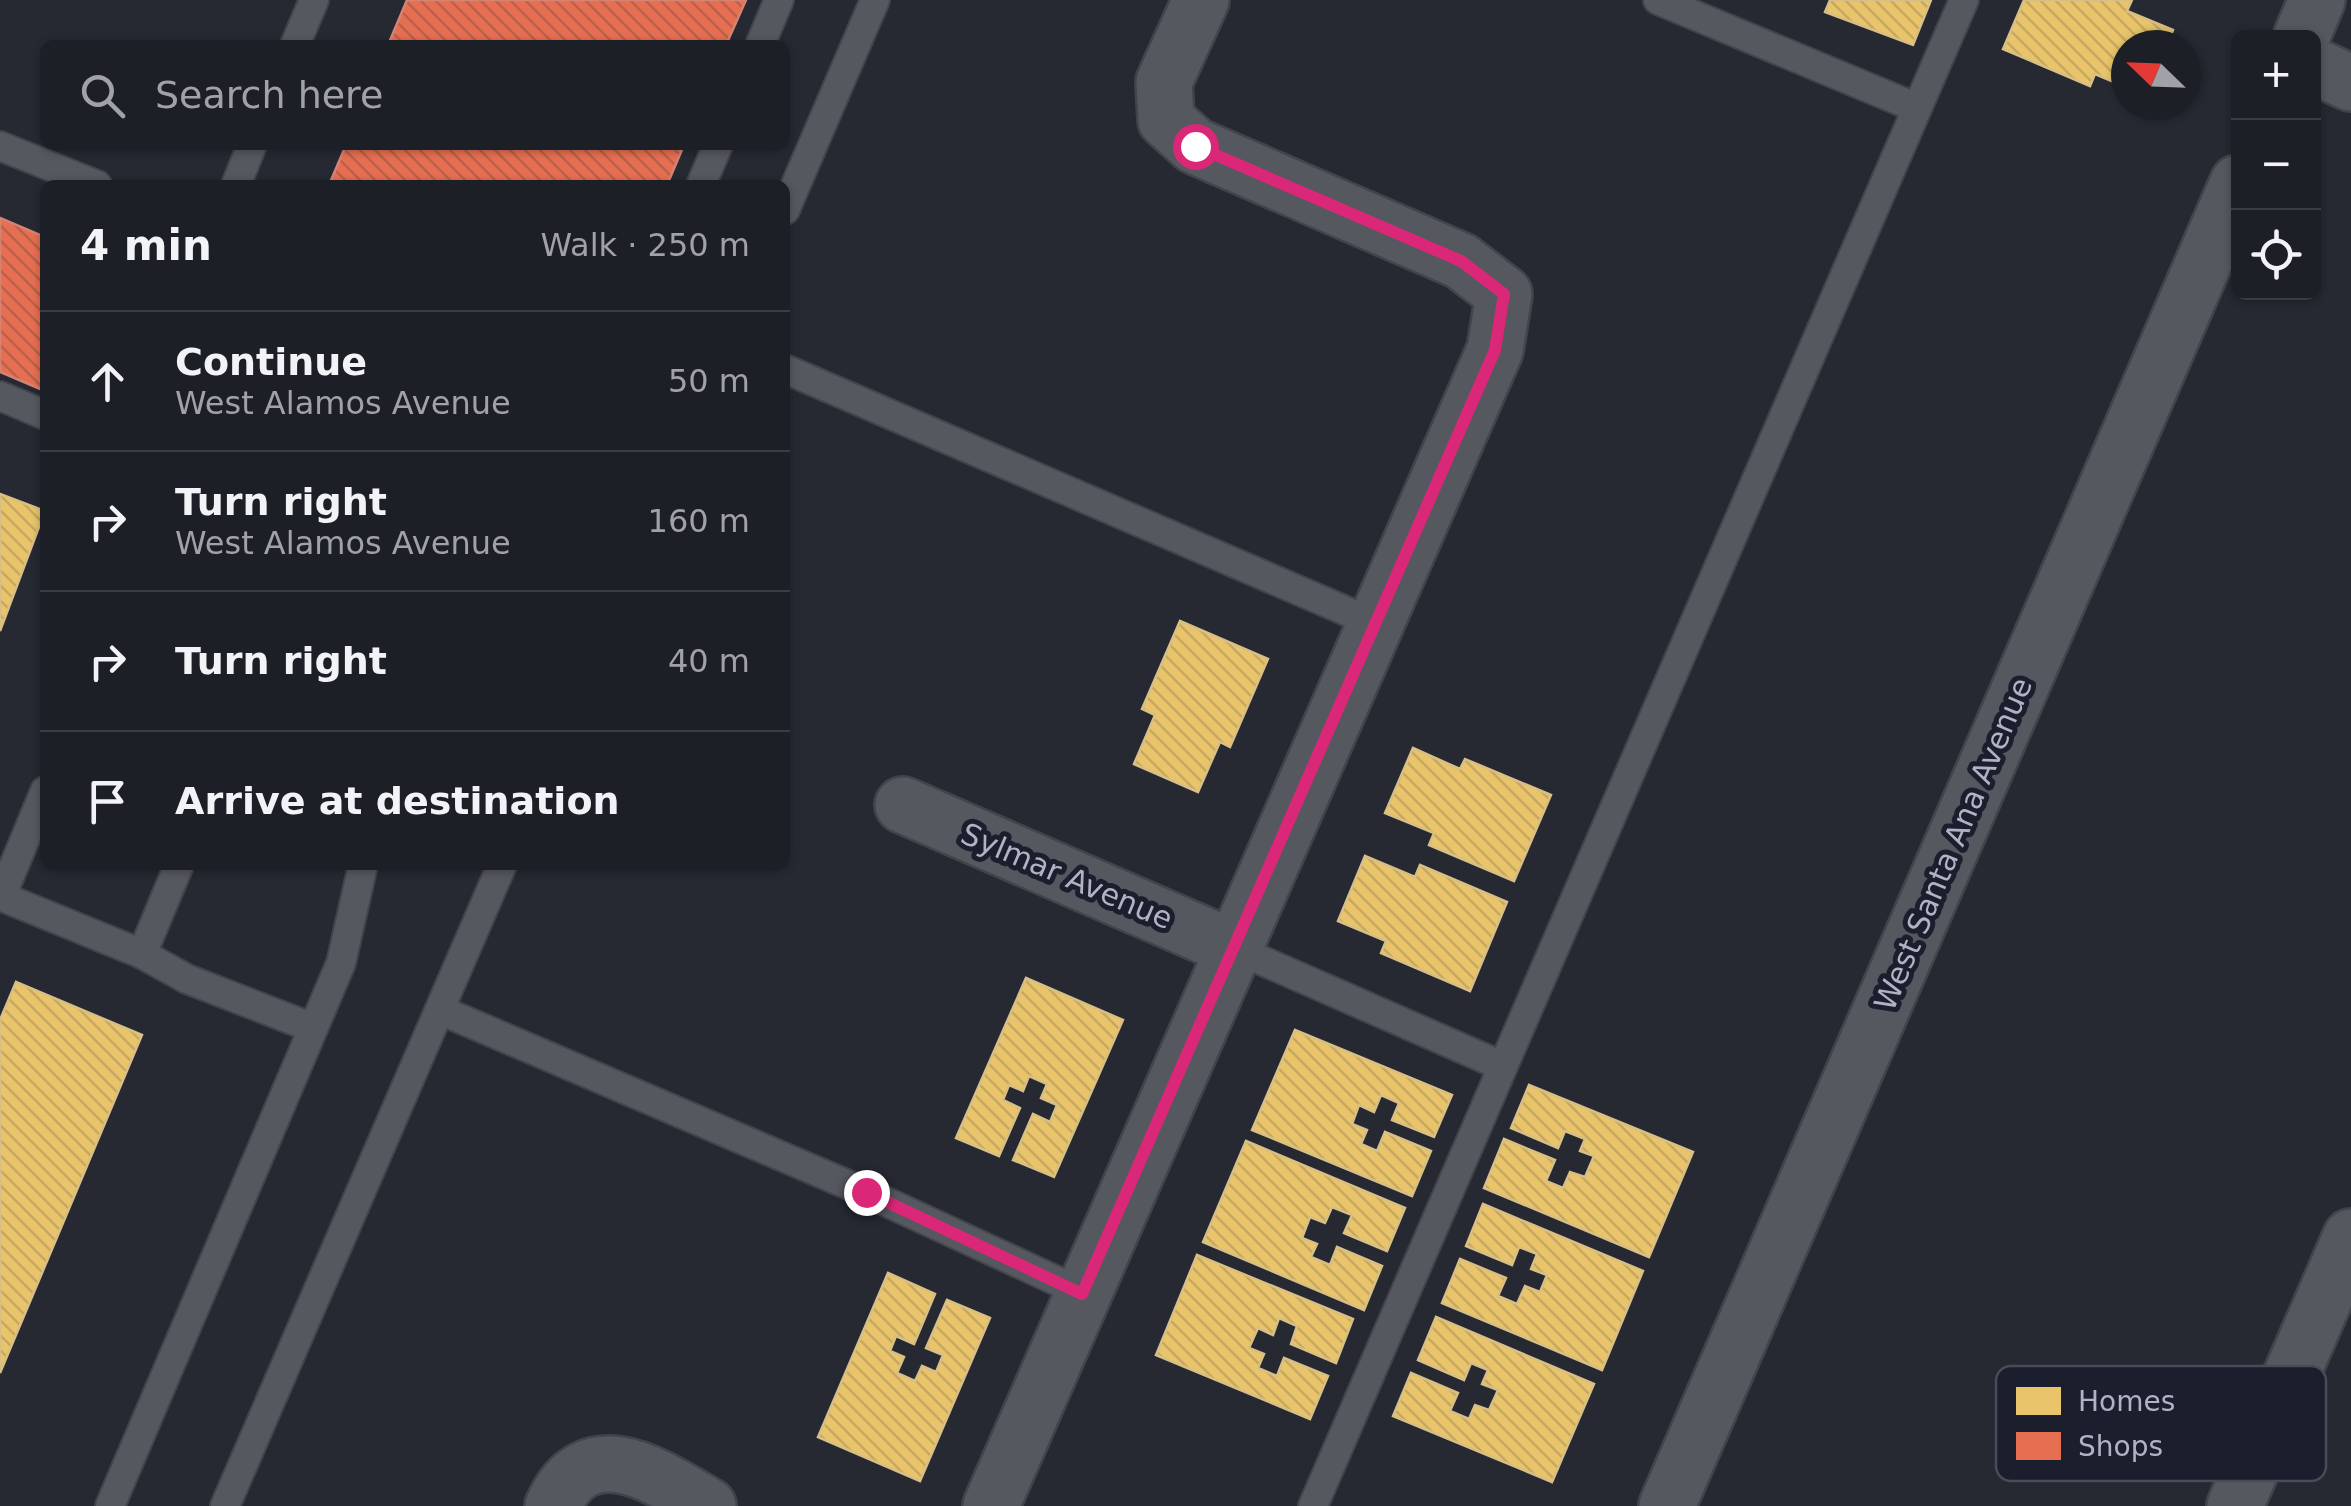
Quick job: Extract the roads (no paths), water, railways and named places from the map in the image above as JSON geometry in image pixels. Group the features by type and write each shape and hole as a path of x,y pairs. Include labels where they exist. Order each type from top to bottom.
{"street":[{"path":"991,1506 1231,947 1495,350 1504,294 1461,261 1195,146 1166,120 1164,82 1201,0"},
{"path":"2304,30 2316,0"},
{"path":"2321,69 2351,83"},
{"name":"West Santa Ana Avenue","path":"1667,1506 2231,198"},
{"name":"Sylmar Avenue","path":"903,805 1231,947"},
{"path":"2295,1366 2351,1237"},
{"path":"554,1506 563,1484 602,1462 640,1467 708,1506"},
{"path":"2235,1506 2246,1481"}],"lane":[{"path":"297,40 314,0"},
{"path":"762,40 779,0"},
{"path":"790,198 875,0"},
{"path":"1658,0 1917,108"},
{"path":"1313,1506 1964,0"},
{"path":"0,146 85,180"},
{"path":"238,180 250,150"},
{"path":"703,180 716,150"},
{"path":"790,371 1374,623"},
{"path":"0,396 40,413"},
{"path":"40,803 0,896 142,954 187,979 313,1028"},
{"path":"142,954 178,870"},
{"path":"110,1506 341,963 362,870"},
{"path":"226,1506 500,870"},
{"path":"1231,947 1502,1066"},
{"path":"440,1010 866,1192 1082,1294"}]}
